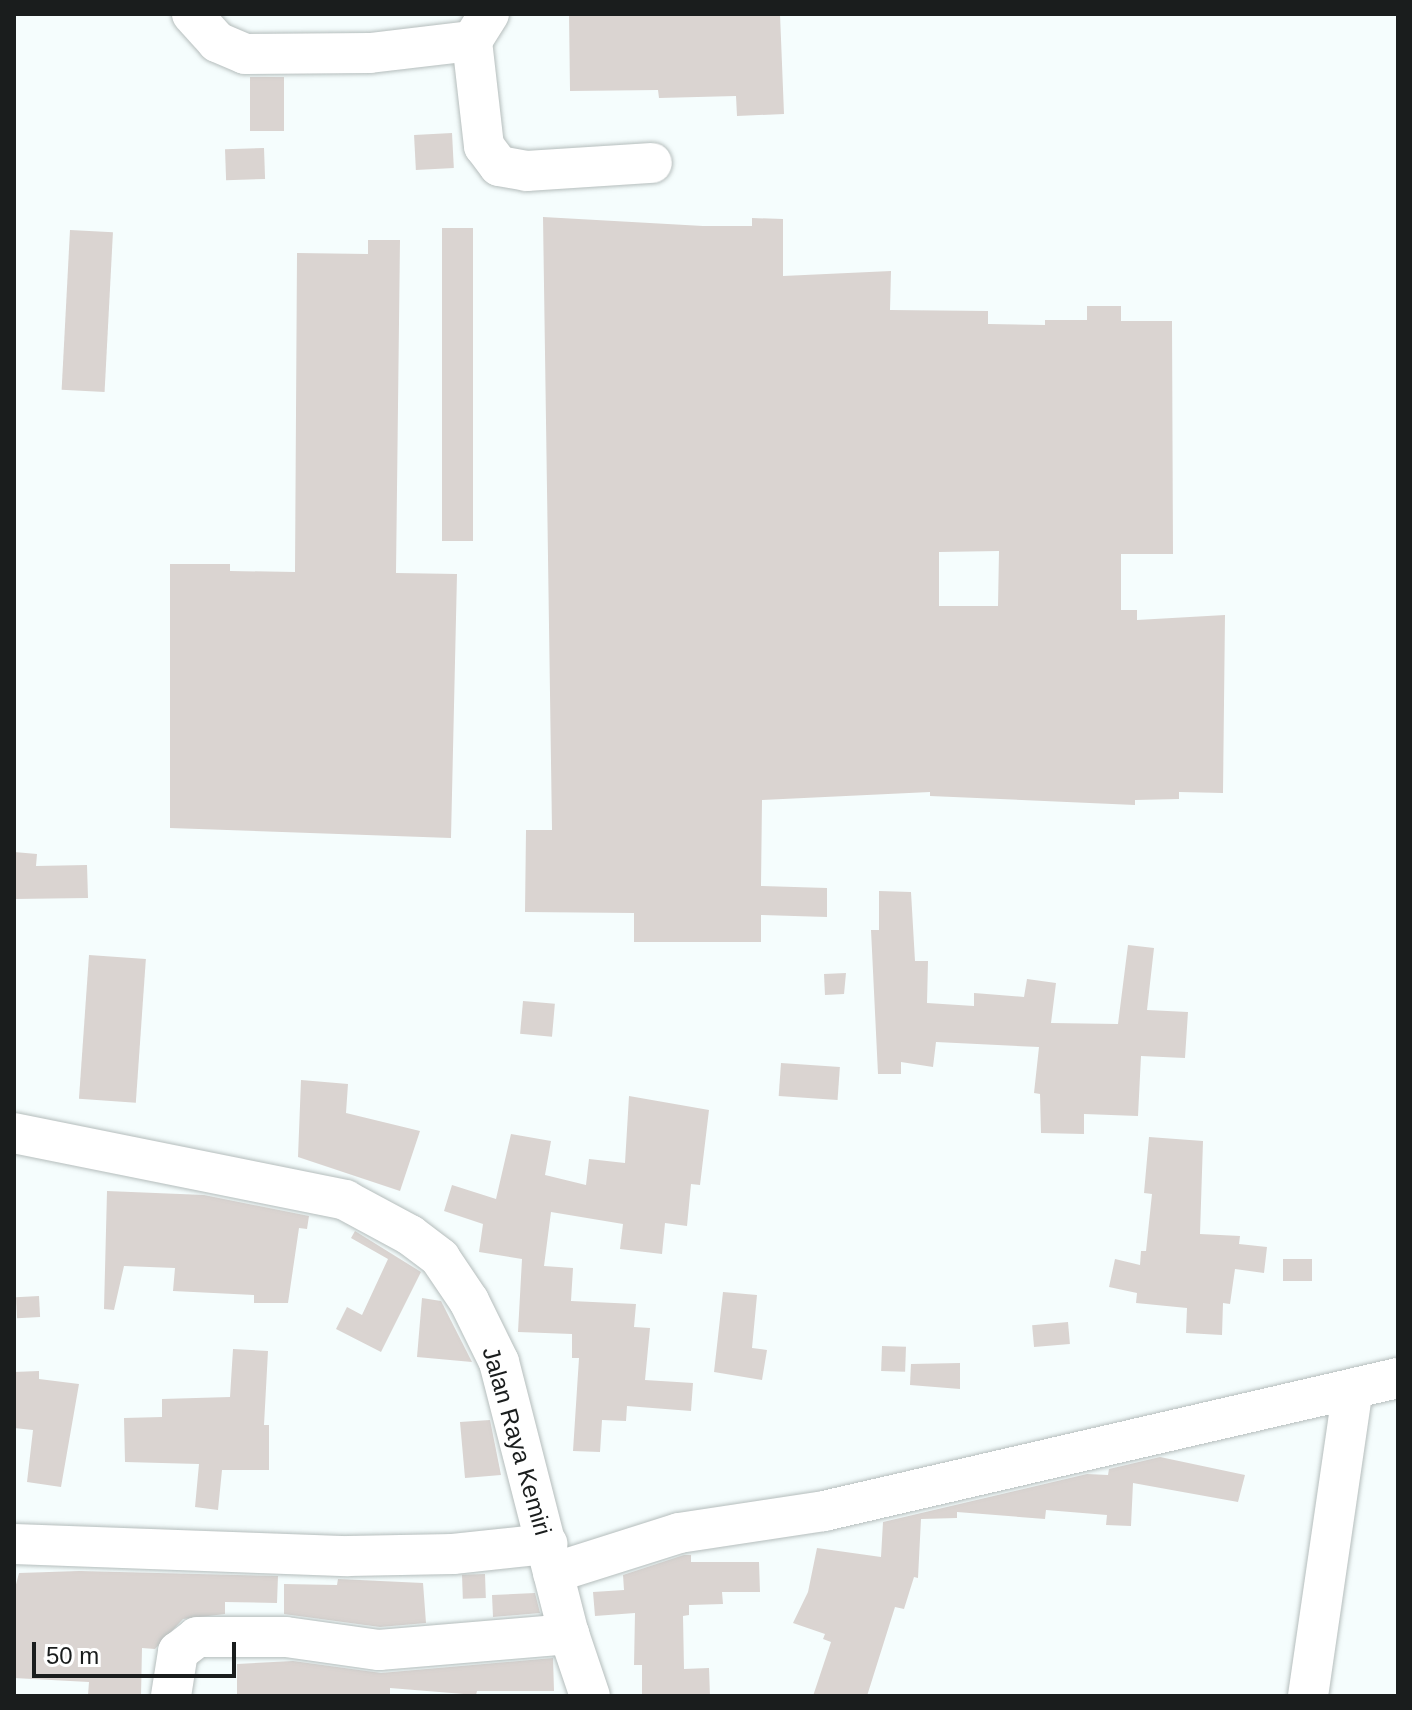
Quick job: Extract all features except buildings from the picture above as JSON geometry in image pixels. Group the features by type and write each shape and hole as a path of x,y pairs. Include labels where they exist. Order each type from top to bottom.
{"street":[{"path":"192,14 217,42 245,54 370,53 480,28 484,146 499,166 527,171 652,163"},
{"name":"Jalan Raya Kemiri","path":"14,1133 345,1200 410,1235 440,1258 469,1301 499,1362 569,1634 590,1696"},
{"path":"14,1544 348,1556 453,1554 550,1559 679,1533 824,1511 1398,1378"},
{"path":"1308,1696 1353,1389"},
{"path":"171,1696 178,1652 197,1637 286,1637 379,1650 569,1634"}]}
